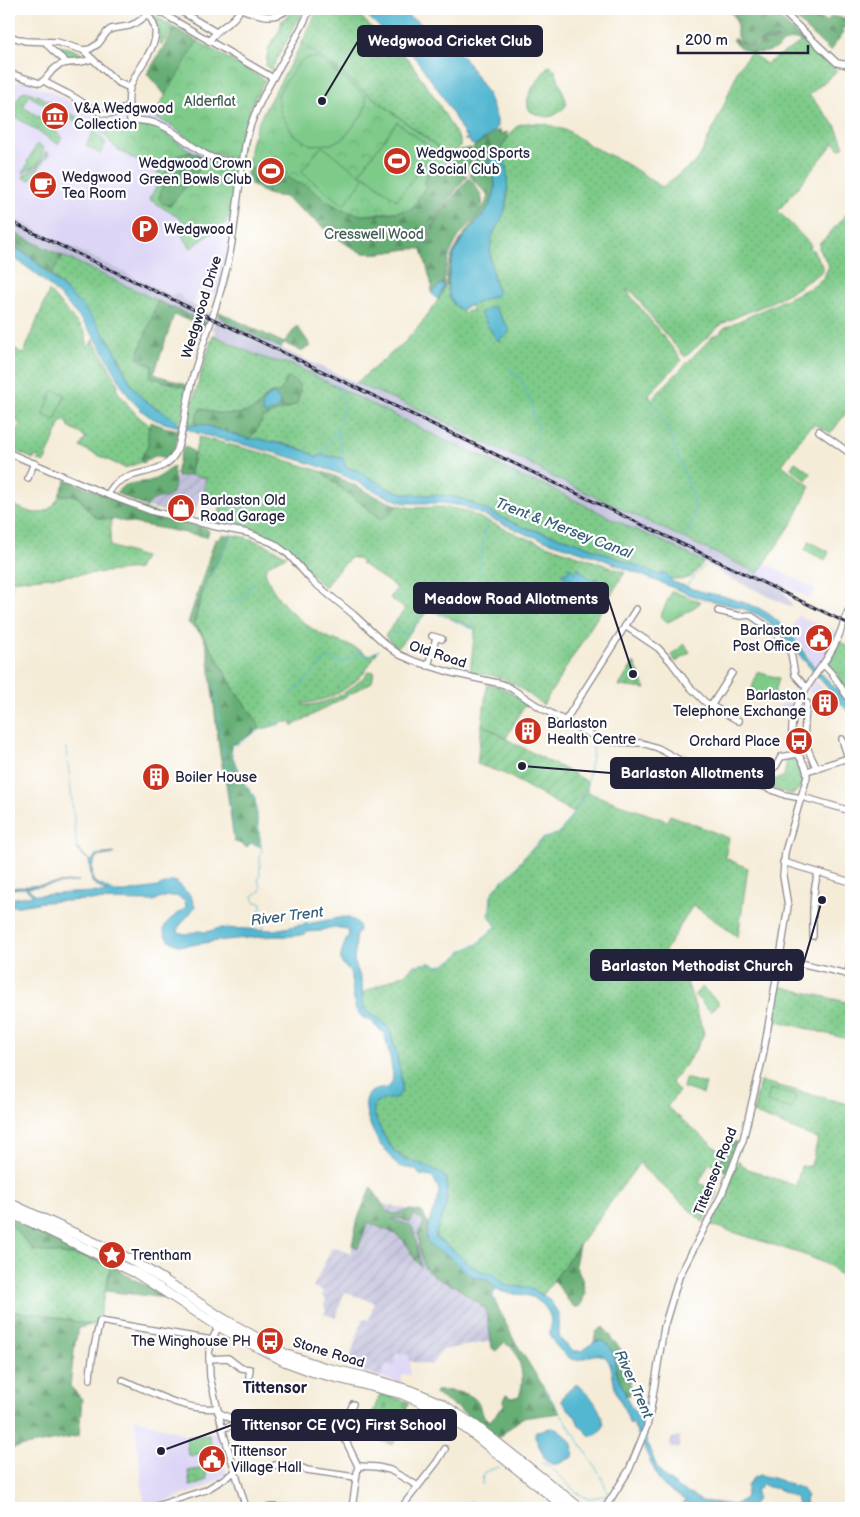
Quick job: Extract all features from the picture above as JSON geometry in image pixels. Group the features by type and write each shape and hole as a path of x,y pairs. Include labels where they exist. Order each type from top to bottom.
{"highway":[{"name":"Stone Road","path":"9,1203 130,1259 167,1282 220,1322 292,1357 415,1392 442,1404 476,1426 580,1508"},
{"name":"Stone Road","path":"9,1213 30,1221 136,1273 284,1361 314,1372 402,1394 435,1408 468,1430 566,1508"}],"street":[{"path":"68,9 81,9"},
{"path":"156,9 273,78"},
{"path":"177,9 216,32"},
{"path":"209,41 216,32 233,20 241,9 270,16 282,13 288,9"},
{"name":"Wedgwood Drive","path":"108,495 110,489 118,481 154,470 169,463 177,450 193,377 219,300 230,255 247,136 254,114 299,34 310,9"},
{"path":"780,9 836,63 850,62 851,75"},
{"path":"83,50 94,47 112,29 129,26 142,20 149,12 156,30 156,39 130,88 130,120 155,123 170,130 209,156 231,162 242,162"},
{"path":"9,36 28,42 57,42 83,50 117,82 130,88"},
{"path":"45,41 67,63"},
{"path":"9,73 40,83 56,67 92,58"},
{"path":"44,81 98,112 113,113 129,106"},
{"path":"819,431 851,454"},
{"name":"Old Road","path":"9,453 151,511 248,533 273,543 288,554 312,581 354,615 393,651 414,661 452,673 502,684 541,708 595,737 613,742 650,745 699,771 851,810"},
{"path":"28,478 34,463"},
{"path":"842,739 850,761 807,771 792,740 792,721 796,704 838,638 851,605"},
{"path":"565,721 636,609"},
{"path":"718,611 740,616 750,615 774,631 791,653 795,676 806,687"},
{"path":"625,626 658,648 694,692 711,706 739,721"},
{"path":"428,666 437,638"},
{"path":"821,667 830,671 851,702"},
{"path":"711,706 732,673"},
{"path":"808,702 804,724 806,745 817,768"},
{"path":"746,782 750,773 769,772 776,766 781,757 798,754"},
{"name":"Tittensor Road","path":"605,1508 615,1495 629,1470 646,1428 664,1327 679,1277 724,1188 743,1140 771,1017 788,906 783,876 783,862 807,777 807,771"},
{"path":"783,862 851,882"},
{"path":"813,936 813,906 818,873"},
{"path":"739,957 752,964 777,972"},
{"path":"779,958 849,975 851,960"},
{"path":"90,1379 94,1339 100,1321 212,1340"},
{"path":"220,1322 212,1340 209,1353 210,1377 217,1410 246,1508"},
{"path":"209,1359 228,1358 241,1368 250,1370 249,1376"},
{"path":"123,1380 178,1403 217,1410 242,1424"},
{"path":"339,1429 354,1403"},
{"path":"222,1428 266,1418 332,1426 339,1429 358,1466 352,1508"},
{"path":"401,1508 445,1449"},
{"path":"274,1464 355,1477"},
{"path":"358,1466 390,1470 418,1486"},
{"path":"150,1508 206,1490 235,1472"},
{"path":"265,1508 296,1508"}],"shaded area":[{"name":"Wedgwood","path":"21,80 56,94 95,116 109,119 133,113 151,115 172,126 200,148 211,154 239,160 226,258 217,294 199,290 193,306 176,292 173,296 9,216 9,91"},
{"path":"9,216 173,296 176,292 188,303 210,314 206,323 9,231"},
{"path":"217,316 297,356 437,417 484,443 526,461 549,475 778,582 792,605 791,607 724,575 662,541 631,528 542,484 522,478 490,460 444,440 293,365 283,361 278,363 259,356 214,335 215,331 212,329"},
{"path":"189,475 206,478 203,499 199,499 193,519 148,507 152,500 167,498 174,479"},
{"path":"765,563 815,589 811,599 758,573"},
{"path":"798,616 837,632 816,669 805,650 790,633"},
{"path":"815,680 837,704 830,718 808,690"},
{"path":"786,703 793,704 790,712 773,709"},
{"path":"371,1187 383,1204 422,1212 428,1223 428,1228 496,1288 491,1295 504,1339 442,1350 431,1365 408,1361 409,1355 396,1353 395,1366 386,1364 381,1377 347,1367 363,1318 369,1320 374,1302 344,1292 336,1318 324,1314 326,1299 322,1297 323,1291 313,1287 332,1247 351,1253 358,1218"},
{"path":"396,1353 409,1355 408,1360 410,1361 410,1375 402,1374 401,1383 381,1377 386,1364 394,1365"},
{"path":"245,1406 248,1419 243,1420 221,1410"},
{"path":"134,1418 183,1434 183,1436 218,1432 224,1451 227,1474 205,1487 145,1508"},
{"path":"680,1437 680,1448 670,1448 671,1439"}],"green space":[{"path":"294,9 304,9 271,70 266,66 268,49 280,29 282,20"},
{"path":"318,9 354,9 370,26 409,60 437,101 460,141 460,146 451,157 302,43"},
{"path":"724,9 770,9 807,44 792,40 768,52 757,53 746,50 732,40 734,38 747,45 756,46 761,41 778,40 782,37 765,39 758,42 754,45 740,41 737,35 734,16"},
{"path":"785,9 801,9 827,22 831,16 848,19 846,29 841,27 843,33 830,51"},
{"path":"153,14 174,28 161,45 159,30 152,16"},
{"path":"175,28 209,48 166,96 147,74"},
{"path":"804,40 837,71 809,95 835,125 844,146 840,149 834,143 778,211 811,245 810,249 813,250 823,267 823,271 768,304 722,324 685,357 659,327 633,292 626,290 682,360 649,394 651,400 714,335 719,334 724,328 814,286 824,277 829,266 819,248 820,242 824,240 846,214 851,217 851,406 831,433 814,424 812,427 810,426 782,465 810,486 793,522 758,573 549,475 526,461 484,443 437,417 356,383 405,342 441,296 444,285 448,285 451,300 464,313 473,309 470,306 498,294 491,264 490,248 493,233 503,213 508,194 502,147 518,125 527,123 546,124 568,131 591,146 624,162 662,187 697,161 725,103 738,69 751,52 766,64","holes":["496,309 509,329 509,333 496,339 480,313"]},
{"name":"Alderflat","path":"198,41 265,80 251,106 239,160 206,152 172,126 153,116"},
{"name":"Wedgwood Sports & Social Club","path":"302,43 453,159 440,176 432,170 427,174 424,181 426,186 411,210 363,215 345,211 325,200 303,184 288,177 262,190 259,186 262,184 252,167 249,174 254,186 246,181 251,144 259,120"},
{"path":"50,45 74,50 86,58 71,61"},
{"path":"307,58 317,58 366,96 366,105 362,115 344,138 331,144 311,145 293,134 280,112 278,96 283,85 300,62"},
{"path":"551,66 555,70 566,106 557,114 545,117 530,111 528,100 529,94 536,83 547,67"},
{"path":"26,91 39,96 84,121 82,125 29,96 23,107 53,125 57,133 62,137 58,144 9,113 22,92"},
{"name":"Wedgwood Sports & Social Club","path":"397,122 434,150 397,200 360,172"},
{"path":"85,123 93,127 106,143 100,154 86,145 94,131"},
{"path":"139,123 159,128 194,152 179,154 171,160 159,197 160,201 165,204 171,205 202,166 206,158 224,165 238,167 232,216 191,248 178,230 184,221 149,199 163,176 117,149 96,126 118,127"},
{"name":"Cresswell Wood","path":"499,130 501,134 507,132 508,137 502,147 490,157 487,156 493,170 495,184 493,196 489,206 460,243 454,254 448,285 446,284 451,257 488,197 469,175 474,161 473,147"},
{"path":"37,144 44,148 38,165 23,173 27,162"},
{"path":"322,146 364,178 344,205 301,172"},
{"path":"471,148 473,158 467,172 452,161 460,150"},
{"path":"46,151 49,154 30,180 23,178 24,175 38,167"},
{"path":"194,152 206,158 202,166 171,205 163,204 159,197 171,160 179,154"},
{"name":"Wedgwood Crown Green Bowls Club","path":"276,155 287,174 266,186 255,167"},
{"name":"Cresswell Wood","path":"451,162 467,176 439,215 429,234 427,243 445,208 469,178 478,189 482,198 482,206 455,243 447,263 444,285 442,283 431,293 432,286 422,249 371,254 358,251 285,197 270,195 261,191 254,186 249,174 252,167 265,189 288,176 298,183 303,183 332,204 347,212 375,215 411,210 426,186 424,181 427,174 432,170 440,176"},
{"path":"9,231 63,256 51,275 25,252 9,244"},
{"path":"63,256 158,301 137,358 152,366 150,377 187,388 182,419 177,423 137,393 105,335 83,308 51,275"},
{"path":"49,291 85,332 88,348 93,340 118,385 116,389 127,404 150,425 149,443 141,460 142,462 125,468 80,447 86,437 68,427 69,424 62,420 44,463 38,460 39,457 36,456 34,459 10,449 20,423 9,418 9,343 23,355"},
{"path":"158,301 206,323 206,326 174,315 154,374 187,385 187,388 150,377 152,366 137,358"},
{"path":"219,312 284,343 281,348 232,325 218,316"},
{"path":"297,326 311,346 301,351 284,343"},
{"path":"213,335 260,357 293,365 444,440 490,460 522,478 542,484 704,562 691,577 680,580 669,578 665,573 660,575 570,540 523,527 462,499 451,496 406,494 389,489 358,471 346,467 341,458 321,455 317,457 285,444 249,439 265,416 275,411 290,408 286,379 280,393 265,397 258,407 246,413 222,414 201,408 195,421 196,425 187,425 190,409 194,407 193,401"},
{"path":"291,378 299,384 300,391 297,404 263,418 255,433 249,439 201,424 196,425 196,417 201,408 222,414 238,414 253,410 267,395 280,393 286,379"},
{"path":"53,390 65,395 55,420 43,415"},
{"path":"151,422 179,430 175,448 170,456 165,458 154,456 143,463 141,458 148,446 148,431"},
{"path":"199,437 263,453 323,472 382,520 398,505 412,508 444,507 463,510 523,537 625,572 543,705 506,680 470,673 475,629 430,608 397,648 385,636 405,609 390,598 397,588 361,563 362,561 351,557 333,575 325,588 296,559 275,543 248,531 218,524 221,502 203,499 206,478 189,475"},
{"path":"185,446 194,452 189,475 177,477 180,456"},
{"path":"795,462 811,473 806,480 791,468"},
{"path":"173,467 174,488 167,498 155,499 147,507 116,493 125,485 146,482 157,478"},
{"path":"323,472 342,479 379,498 398,505 382,520"},
{"path":"66,480 175,520 206,528 209,531 207,537 97,518 76,496 61,496 60,493"},
{"path":"60,493 61,496 70,494 78,497 88,510 105,519 111,519 110,546 144,557 138,569 9,581 9,503 30,512 40,513 51,507"},
{"path":"222,535 231,535 203,590 194,623 217,658 235,691 257,721 260,729 232,744 230,748 244,783 255,798 261,847 251,843 247,847 234,841 219,745 207,648 201,634 188,623 215,539 217,540"},
{"path":"231,535 267,545 287,556 271,563 265,571 281,601 298,618 317,632 354,647 368,656 377,652 362,675 349,686 335,695 303,703 302,705 321,703 339,696 356,684 369,671 374,672 372,682 294,725 292,725 292,722 282,722 259,730 257,721 235,691 217,658 194,623 203,590"},
{"path":"809,541 829,552 825,560 805,550"},
{"path":"672,591 701,602 691,610 668,622 660,617"},
{"path":"839,641 851,648 851,700 836,677 840,676 839,673 834,674 827,664"},
{"path":"684,644 690,652 676,662 671,655"},
{"path":"634,662 646,689 619,686"},
{"path":"757,672 779,678 773,699 750,695"},
{"path":"487,684 503,689 526,703 506,738 482,724"},
{"path":"482,724 510,741 585,780 587,791 575,810 572,812 505,774 477,764"},
{"path":"787,758 794,759 798,763 804,776 802,785 794,794 756,783 757,779 778,779 784,776"},
{"path":"586,792 667,821 670,815 729,838 725,858 748,868 738,937 693,905 662,956 684,970 704,1033 689,1059 671,1082 679,1091 667,1107 724,1155 715,1166 709,1163 699,1183 717,1192 703,1222 643,1168 640,1162 543,1295 533,1290 507,1286 492,1273 483,1272 470,1265 436,1238 446,1205 447,1180 429,1167 410,1161 395,1151 384,1137 377,1122 373,1110 375,1103 379,1100 392,1098 402,1086 397,1055 390,1031 382,1021 365,1010 362,993 406,973 415,965 429,963 439,966 445,964 462,951 477,944 496,926 488,914 491,896 496,887 514,871 527,853 542,839 560,833"},
{"path":"778,986 851,1003 851,1040 774,1020"},
{"path":"702,987 719,1003 711,1012 694,995"},
{"path":"685,1078 706,1084 703,1094 683,1088"},
{"path":"760,1081 851,1105 851,1278 837,1273 830,1266 808,1256 711,1225 738,1160 746,1168 796,1186 801,1166 811,1166 818,1139 753,1113"},
{"path":"770,1089 796,1096 792,1109 767,1102"},
{"path":"727,1139 740,1143 727,1172 715,1165 725,1154"},
{"path":"371,1187 387,1211 395,1214 411,1210 422,1212 428,1223 426,1235 432,1247 449,1256 475,1278 486,1279 497,1289 493,1297 514,1340 560,1413 522,1418 498,1438 462,1411 435,1394 436,1391 440,1390 462,1393 472,1397 477,1402 484,1416 490,1421 504,1405 504,1397 506,1395 512,1398 519,1396 522,1382 520,1364 512,1347 505,1342 496,1351 492,1348 485,1307 482,1308 479,1303 457,1287 440,1280 425,1269 419,1248 418,1234 424,1223 417,1216 414,1215 409,1223 402,1219 392,1219 413,1228 421,1266 406,1243 399,1237 368,1222 358,1248 352,1245 358,1218"},
{"path":"9,1218 111,1266 82,1256 34,1251 9,1222"},
{"path":"9,1222 34,1251 82,1256 111,1266 97,1326 40,1314 9,1313"},
{"path":"579,1245 575,1265 583,1281 585,1293 581,1306 576,1307 571,1304 554,1280"},
{"path":"111,1266 167,1298 105,1291"},
{"path":"9,1313 40,1314 91,1325 79,1328 75,1343 70,1386 82,1399 79,1436 9,1449"},
{"path":"603,1327 621,1350 628,1371 632,1394 626,1396 616,1371 612,1351 602,1341 594,1342 596,1332"},
{"path":"380,1394 409,1402 406,1410 408,1411 393,1445 375,1439 365,1432"},
{"path":"209,1435 213,1449 191,1456 188,1454 186,1439 188,1437"},
{"path":"206,1468 207,1479 199,1484 190,1486 188,1471"}],"water":[{"path":"360,9 394,9 417,21 455,48 468,63 489,96 497,120 495,131 475,145 471,144 469,140 464,140 468,138 467,136 465,136 442,95 416,59"},
{"path":"501,149 507,171 507,199 504,213 493,233 490,248 494,281 498,294 460,310 450,298 448,291 452,262 460,243 492,201 495,185 489,159"},
{"path":"9,244 31,257 84,308 113,347 131,384 142,398 172,417 177,423 189,426 201,424 249,439 260,439 293,447 317,457 321,455 341,458 346,467 358,471 389,489 406,494 451,496 462,499 523,527 570,540 660,575 666,573 673,582 757,607 787,629 790,629 790,633 815,668 851,706 851,715 782,635 757,614 696,597 597,557 526,534 463,506 443,503 405,503 344,476 301,460 197,433 155,419 141,410 129,397 102,349 84,323 48,284 9,255"},
{"path":"442,283 444,287 438,300 431,293"},
{"path":"493,306 509,329 509,333 500,338 501,340 499,341 480,313"},
{"path":"273,394 280,400 279,408 266,414 263,413 262,407 264,402"},
{"path":"569,567 576,572 579,571 577,567 589,578 599,580 607,590 598,583 594,584 600,596 591,586 561,575 564,572 569,572"},
{"path":"114,853 96,857 92,867 93,881 115,892 157,887 173,881 177,882 191,896 195,907 178,928 178,932 186,934 199,931 206,932 220,928 274,930 344,917 357,922 359,932 355,938 354,960 362,983 363,1007 368,1013 382,1020 390,1031 401,1082 400,1094 395,1098 375,1103 374,1114 386,1139 398,1154 438,1172 447,1180 446,1205 436,1238 470,1265 483,1272 492,1273 507,1286 528,1287 549,1299 559,1314 559,1336 572,1350 581,1351 594,1342 602,1341 610,1347 616,1371 629,1403 642,1424 647,1443 657,1467 664,1477 680,1489 702,1501 733,1505 745,1498 747,1486 753,1478 759,1475 777,1479 801,1488 807,1496 805,1500 807,1508 799,1508 796,1498 776,1488 763,1485 756,1490 757,1498 752,1508 695,1508 687,1502 681,1508 678,1508 686,1501 665,1487 659,1480 633,1424 629,1423 616,1392 611,1366 607,1359 598,1355 578,1360 568,1357 552,1340 550,1333 551,1322 546,1308 534,1298 500,1291 486,1279 476,1278 467,1273 446,1254 429,1244 427,1236 429,1222 439,1193 436,1183 431,1177 420,1175 416,1170 397,1165 382,1147 368,1120 366,1112 367,1098 374,1090 389,1087 393,1076 384,1033 371,1020 363,1018 355,1007 350,971 341,962 343,948 349,934 347,929 328,928 321,931 306,932 297,936 239,939 182,946 169,940 164,932 166,924 186,907 185,901 176,896 168,896 153,901 87,900 9,906 9,899 33,895 25,888 9,888 79,881 27,888 36,895 107,893 92,882 89,860 91,862 96,855"},
{"path":"575,1385 578,1385 587,1393 601,1414 604,1425 600,1432 595,1435 590,1436 579,1425 575,1416 561,1401 565,1394"},
{"path":"550,1428 560,1431 568,1438 573,1447 573,1457 558,1464 551,1464 545,1459 535,1434 537,1431"}],"waterway":[{"path":"9,208 17,213"},
{"path":"513,367 510,371 513,375 519,374 533,407 533,418 538,426 536,437"},
{"path":"335,385 343,400"},
{"path":"652,400 668,430 693,497 694,519 685,539"},
{"path":"343,459 336,430 344,409 344,403"},
{"path":"321,455 336,431"},
{"path":"525,463 534,445"},
{"path":"513,483 520,474"},
{"name":"Trent & Mersey Canal","path":"494,512 511,487"},
{"path":"477,588 486,522"},
{"path":"217,562 231,535"},
{"path":"211,575 216,564"},
{"path":"686,586 704,566"},
{"path":"9,577 13,588"},
{"path":"203,590 210,577"},
{"path":"251,587 256,581"},
{"path":"218,606 244,597 250,588"},
{"path":"450,619 472,629 477,593"},
{"path":"389,639 395,633 408,633 421,618 421,609 447,618"},
{"path":"289,699 326,659 342,663 358,652 367,656 379,650"},
{"path":"215,683 222,739"},
{"path":"271,725 285,721"},
{"path":"261,847 255,798 237,771 231,748 232,744 236,745 259,730 266,728"},
{"path":"223,742 228,774"},
{"path":"576,809 582,796 587,791 594,744"},
{"path":"66,748 67,759"},
{"path":"68,763 77,848 79,851"},
{"name":"River Trent","path":"228,776 236,836 260,846 262,850 258,881 261,886 260,891 253,896 256,902 262,903 260,912 255,916 262,919 264,930"},
{"path":"523,857 542,839 559,833 574,812"},
{"path":"411,968 415,965 429,963 439,966 445,964 462,951 477,944 496,926 488,914 491,907 491,896 498,885 513,872 520,862"},
{"path":"494,1300 493,1294 498,1288"},
{"path":"543,1387 574,1434"},
{"path":"575,1435 599,1473"},
{"path":"542,1463 554,1470 583,1496 589,1498 608,1496"},
{"path":"482,1484 483,1473 499,1467"},
{"path":"601,1476 609,1496"},
{"path":"471,1501 473,1508"}],"railway":[{"path":"9,221 851,625"}],"place":[{"name":"Wedgwood Cricket Club","path":"322,101"},
{"name":"V&A Wedgwood Collection","path":"55,116"},
{"name":"Wedgwood Sports & Social Club","path":"397,161"},
{"name":"Wedgwood Crown Green Bowls Club","path":"271,171"},
{"name":"Wedgwood Tea Room","path":"43,185"},
{"name":"Wedgwood","path":"145,229"},
{"name":"Barlaston Old Road Garage","path":"181,508"},
{"name":"Barlaston Post Office","path":"819,638"},
{"name":"Meadow Road Allotments","path":"633,674"},
{"name":"Barlaston Telephone Exchange","path":"825,703"},
{"name":"Barlaston Health Centre","path":"528,731"},
{"name":"Orchard Place","path":"799,741"},
{"name":"Barlaston Allotments","path":"522,766"},
{"name":"Boiler House","path":"156,777"},
{"name":"Barlaston Methodist Church","path":"822,900"},
{"name":"Trentham","path":"112,1255"},
{"name":"The Winghouse PH","path":"270,1341"},
{"name":"Tittensor CE (VC) First School","path":"161,1451"},
{"name":"Tittensor Village Hall","path":"212,1459"}],"district":[{"name":"Tittensor","path":"275,1387"}]}
